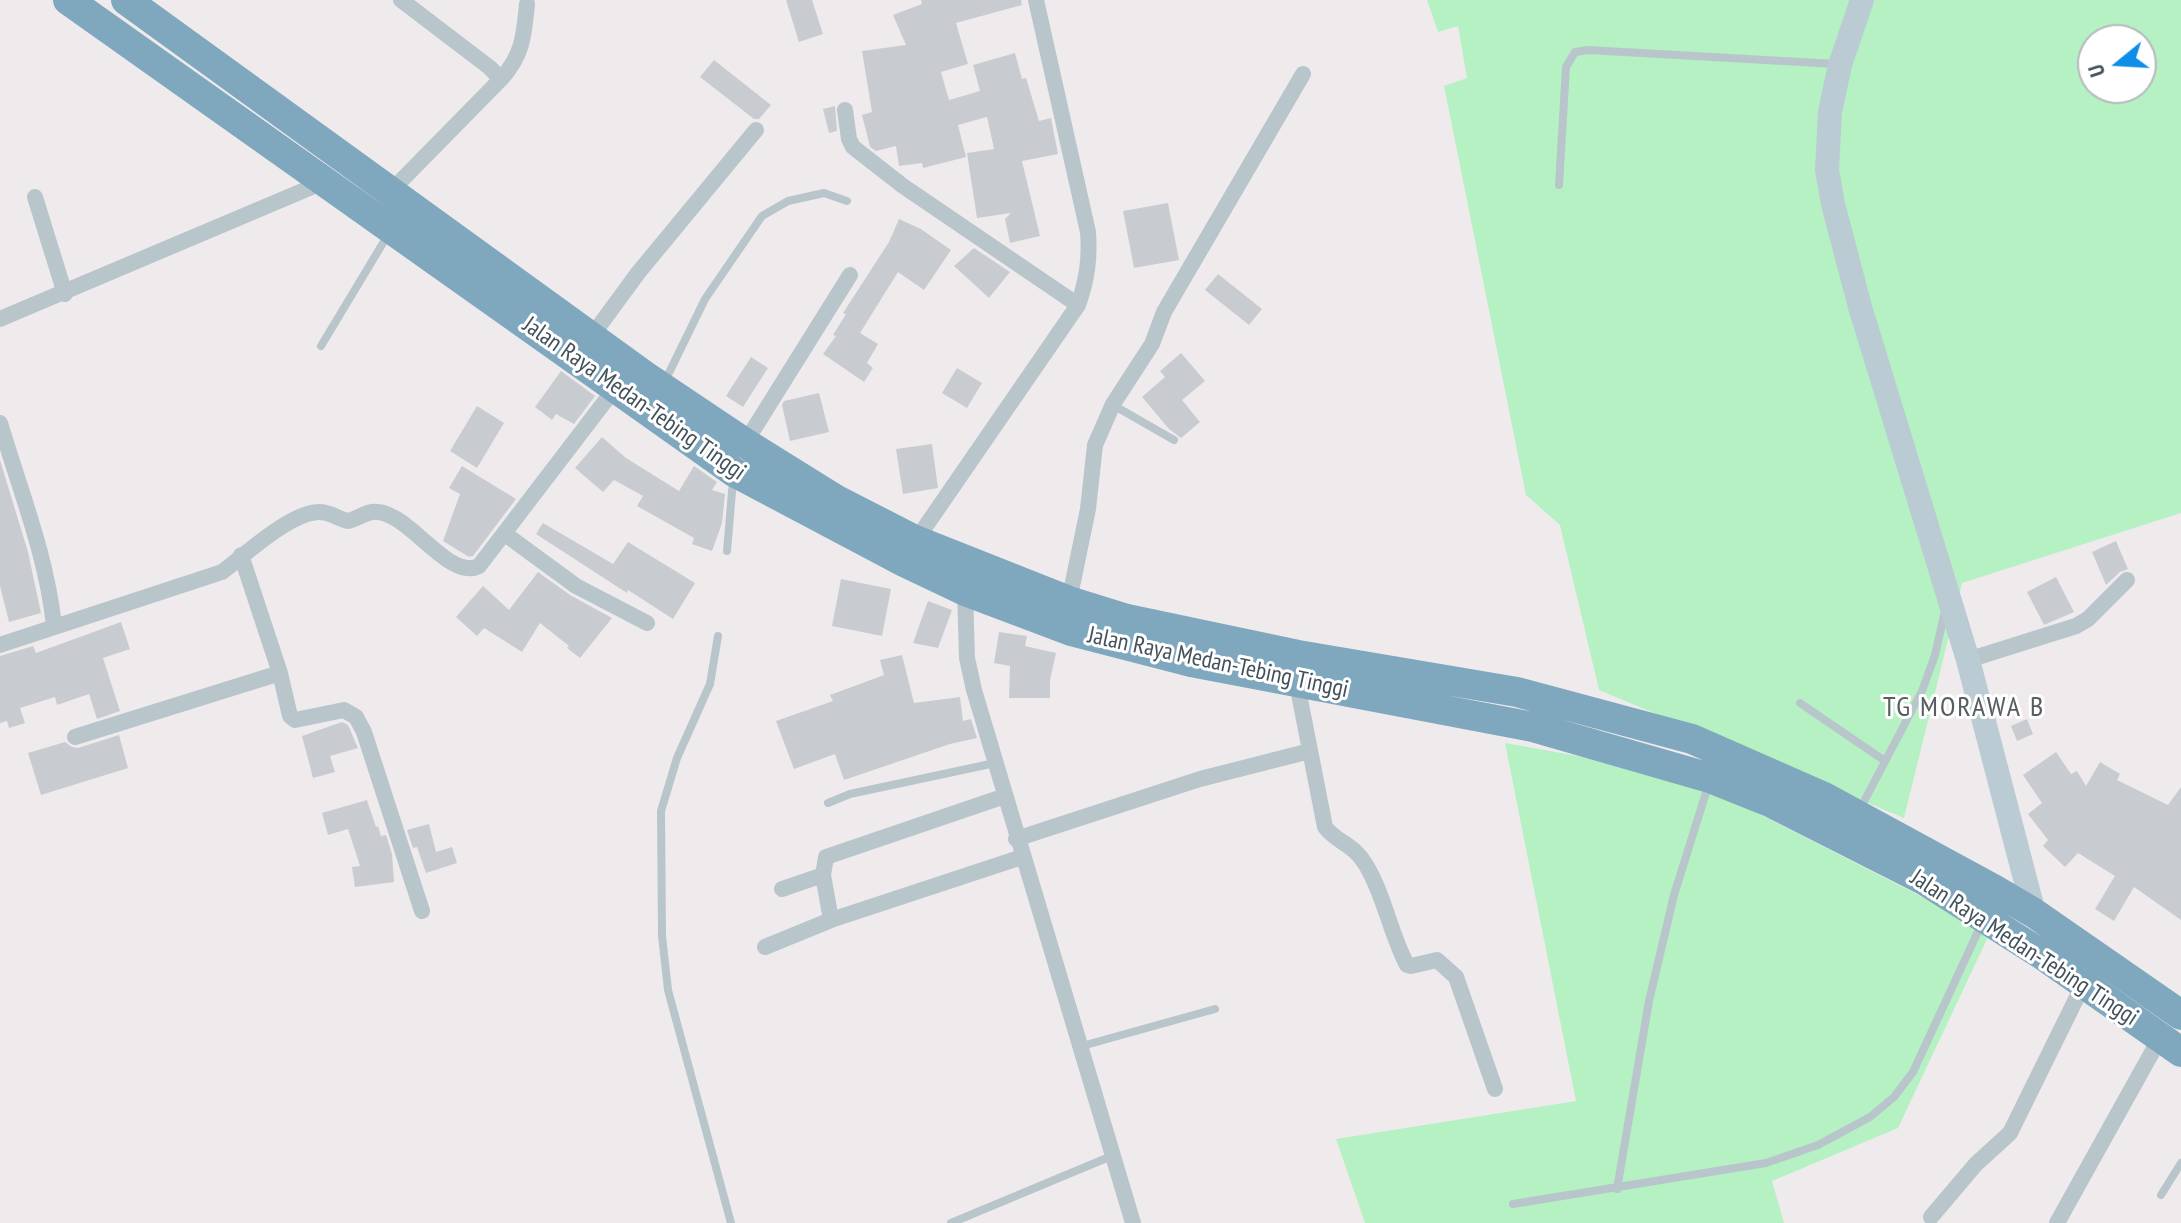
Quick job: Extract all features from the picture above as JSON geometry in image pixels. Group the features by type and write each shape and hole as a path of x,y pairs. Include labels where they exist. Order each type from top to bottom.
{"highway":[{"name":"Jalan Raya Medan-Tebing Tinggi","path":"68,0 734,472 909,551 1127,619 1227,641 1517,692 1692,739 1783,777 2034,913 2181,1015"},
{"name":"Jalan Raya Medan-Tebing Tinggi","path":"126,0 591,337 745,443 835,499 965,591 1071,631 1191,662 1533,727 1710,778 1770,802 1924,880 1985,917 2170,1045"}],"street":[{"path":"401,0 501,79"},
{"path":"909,551 1078,305 1088,279 1088,232 1036,0"},
{"path":"1862,0 1840,65 1827,138 1827,170 1833,204 1860,307 1968,660 2034,913"},
{"path":"390,192 514,65 520,51 527,4"},
{"path":"1069,601 1088,509 1092,458 1113,404 1152,344 1164,312 1303,74"},
{"path":"845,110 853,147 903,186 1078,305"},
{"path":"591,337 638,273 756,130"},
{"path":"0,319 326,181"},
{"path":"35,197 65,294"},
{"path":"745,443 850,275"},
{"path":"0,645 222,572 241,555 300,518 320,511 348,521 372,511 392,515 447,559 471,571 479,566 505,534 616,387"},
{"path":"0,423 42,556 54,626"},
{"path":"505,534 576,586 647,623"},
{"path":"241,555 292,718 295,720 344,710 356,717 364,732 422,911"},
{"path":"1968,660 2076,626 2088,619 2127,580"},
{"path":"965,591 967,658 974,690 1133,1223"},
{"path":"75,737 280,673"},
{"path":"1297,684 1325,827 1354,848 1366,864 1407,965 1437,960 1456,977 1495,1089"},
{"path":"1016,839 1200,779 1310,751"},
{"path":"831,920 823,875 826,857 1005,796"},
{"path":"765,947 831,920 1022,857"},
{"path":"782,889 823,875"},
{"path":"1931,1217 1976,1164 2010,1133 2083,985"},
{"path":"2057,1223 2170,1045"}],"lane":[{"path":"1559,185 1566,67 1575,52 1588,50 1840,65"},
{"path":"662,387 705,299 762,216 788,201 824,193 847,201"},
{"path":"321,346 392,228"},
{"path":"1113,404 1174,440"},
{"path":"727,551 734,472"},
{"path":"1856,815 1922,691 1935,655 1948,594"},
{"path":"718,636 710,684 677,758 661,811 662,936 668,990 731,1223"},
{"path":"1800,703 1885,761"},
{"path":"828,803 850,794 996,763"},
{"path":"1617,1189 1649,1001 1674,895 1710,778"},
{"path":"1513,1204 1766,1163 1818,1145 1870,1117 1894,1097 1913,1072 1985,917"},
{"path":"1082,1046 1215,1009"},
{"path":"951,1223 1114,1155"},
{"path":"2161,1195 2181,1163"}],"green space":[{"path":"1427,0 2181,0 2181,513 1962,583 1904,818 1599,690 1560,525 1526,495 1444,86 1467,78 1458,26 1438,32"},
{"path":"1505,743 1623,764 1728,798 1930,901 1988,937 1898,1128 1772,1181 1784,1223 1365,1223 1336,1139 1576,1101"}],"building":[{"path":"786,0 812,0 823,34 799,42"},
{"path":"921,0 1021,0 1022,5 956,23 968,64 941,72 949,100 980,91 973,65 1015,53 1039,121 1051,118 1058,154 1022,161 1040,236 1010,243 1005,219 1011,213 977,218 967,153 994,149 987,117 958,125 966,157 923,168 922,163 899,166 896,146 876,151 870,147 862,115 872,112 862,51 906,45 893,15 922,4"},
{"path":"714,60 771,105 759,119 754,119 700,77"},
{"path":"835,106 837,131 829,133 823,109"},
{"path":"1168,203 1179,260 1134,268 1123,211"},
{"path":"899,219 921,229 951,250 924,290 898,272 860,333 878,344 867,363 873,368 864,382 823,354 836,336 833,335 846,314 843,313 889,242"},
{"path":"974,248 1010,272 989,298 954,266"},
{"path":"1218,274 1262,309 1249,325 1205,290"},
{"path":"1181,353 1205,381 1182,400 1200,422 1181,438 1169,429 1142,397 1165,377 1160,371"},
{"path":"751,357 768,368 743,407 726,396"},
{"path":"957,368 982,383 967,408 942,393"},
{"path":"561,371 595,396 574,424 556,414 552,420 535,407"},
{"path":"819,393 829,432 790,441 782,405 784,401"},
{"path":"477,406 504,423 477,468 450,451"},
{"path":"602,437 626,458 679,491 694,466 717,482 712,490 725,494 722,523 712,551 692,544 694,538 637,506 643,496 614,480 603,492 575,468"},
{"path":"932,444 938,488 903,494 896,449"},
{"path":"0,460 28,552 41,613 9,622 0,586"},
{"path":"462,466 516,499 473,556 469,557 443,541 460,494 449,488"},
{"path":"543,523 613,564 628,542 695,583 673,619 536,534"},
{"path":"2116,541 2128,569 2106,585 2092,552"},
{"path":"538,572 570,595 612,618 580,658 540,623 522,652 484,628 477,636 456,617 483,586 509,610"},
{"path":"2056,577 2074,612 2044,625 2027,592"},
{"path":"841,579 891,589 882,636 832,626"},
{"path":"928,601 952,610 938,648 913,643"},
{"path":"121,622 130,649 103,658 120,711 97,719 89,694 57,705 55,697 20,708 25,723 9,728 7,721 0,723 0,656 33,646 36,653"},
{"path":"999,632 1027,636 1025,646 1056,653 1050,698 1009,698 1010,666 994,663"},
{"path":"902,655 914,703 960,697 963,721 971,719 977,738 950,744 844,780 835,754 794,769 776,721 833,701 830,695 884,675 880,660"},
{"path":"2027,719 2033,734 2017,741 2011,726"},
{"path":"342,722 348,725 358,748 330,756 335,772 313,778 302,736"},
{"path":"119,735 128,768 41,795 28,753 65,742 78,748"},
{"path":"2056,752 2071,774 2077,771 2086,786 2100,762 2120,774 2117,780 2168,805 2181,787 2181,920 2134,887 2114,921 2095,909 2115,876 2078,853 2065,867 2043,846 2048,840 2028,814 2042,803 2023,775"},
{"path":"367,800 376,827 381,836 386,835 392,854 394,882 355,887 352,867 360,866 348,829 328,835 322,813"},
{"path":"429,824 436,852 452,847 457,863 426,873 407,830"}],"district":[{"name":"TG MORAWA B","path":"1964,708"}]}
